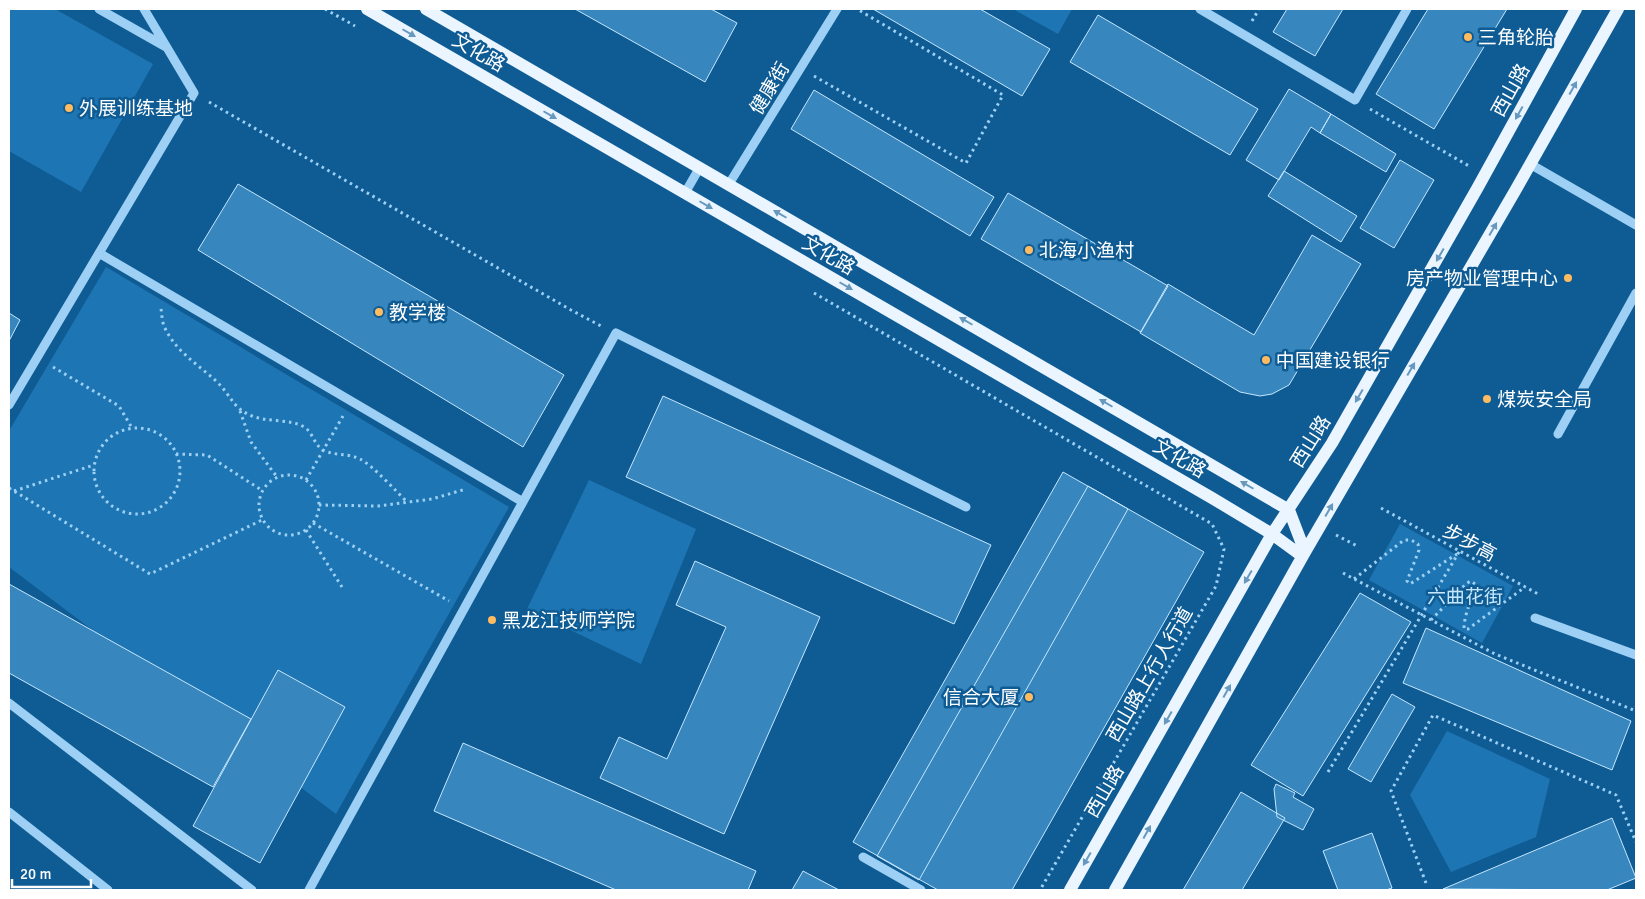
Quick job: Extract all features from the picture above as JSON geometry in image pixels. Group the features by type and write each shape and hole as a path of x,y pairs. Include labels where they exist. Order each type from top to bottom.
{"main road":[{"name":"文化路","path":"367,9 1304,554"},
{"name":"文化路","path":"426,9 1289,510"},
{"name":"西山路","path":"1070,890 1272,534 1332,443 1482,181 1576,9"},
{"path":"1115,890 1304,554 1618,9"},
{"path":"1289,510 1304,554"}],"street":[{"path":"99,9 168,48"},
{"path":"9,405 194,93 144,9"},
{"name":"健康街","path":"730,184 837,9"},
{"path":"1200,9 1355,100 1407,9"},
{"path":"1530,164 1636,225"},
{"path":"685,193 700,167"},
{"path":"99,253 523,502"},
{"path":"1558,434 1636,293"},
{"path":"309,890 616,333 966,507"},
{"path":"1535,618 1636,655"},
{"path":"9,703 252,890"},
{"path":"9,812 108,890"},
{"path":"863,857 921,890"}],"path":[{"path":"801,68 966,163 1003,95 857,9"},
{"path":"194,93 571,310 616,333"},
{"path":"1355,100 1442,150"},
{"path":"156,287 165,328 184,356 217,382 240,410 253,417 294,423 305,427 316,445 323,450 335,454 360,459 407,502"},
{"path":"37,357 119,406 132,428"},
{"path":"306,480 352,401"},
{"path":"240,410 252,442 277,478"},
{"path":"132,428 145,429 158,434 169,442 176,454 180,467 179,481 174,494 164,505 151,512 136,514 122,512 109,505 100,494 94,480 94,465 98,451 107,439 118,432 132,428"},
{"path":"176,454 207,455 263,491"},
{"path":"14,491 94,465"},
{"path":"287,475 297,476 306,480 313,487 319,505 313,523 306,530 297,534 277,533 262,520 259,500 269,483 277,478 287,475"},
{"path":"319,505 378,506 432,499 489,482"},
{"path":"9,488 150,574 262,520"},
{"name":"步步高","path":"1381,508 1540,595"},
{"name":"西山路上行人行道","path":"1040,890 1216,586 1224,549 1212,524 1206,521"},
{"path":"313,523 464,609"},
{"path":"306,530 342,587"},
{"path":"1354,579 1404,540 1411,540 1418,544 1419,550 1408,581 1410,584 1459,552"},
{"path":"1328,772 1459,552"},
{"path":"1343,573 1495,654 1636,711"},
{"path":"1431,620 1471,581 1475,584 1464,629 1468,629 1525,587"},
{"path":"1426,883 1391,791 1433,715 1616,795 1636,842"}],"green space":[{"name":"外展训练基地","path":"9,9 55,9 153,64 81,192 9,151"},
{"path":"1013,9 1072,9 1058,34"},
{"path":"106,267 509,507 336,814 9,567 9,431"},
{"path":"589,480 696,529 641,664 527,609"},
{"name":"六曲花街","path":"1400,524 1513,586 1482,643 1369,580"},
{"path":"1447,731 1550,779 1536,837 1451,872 1410,795"}],"building":[{"path":"575,9 711,9 737,23 705,82"},
{"path":"873,9 980,9 1050,49 1022,96"},
{"path":"1287,9 1343,9 1315,56 1273,32"},
{"path":"1428,9 1507,9 1434,129 1376,94"},
{"path":"1098,15 1258,109 1230,155 1070,62"},
{"path":"1289,89 1331,114 1320,133 1311,127 1279,180 1246,160"},
{"path":"814,90 994,197 970,236 791,129"},
{"path":"1331,114 1396,154 1386,172 1320,133"},
{"path":"1400,160 1434,180 1394,248 1360,228"},
{"path":"1284,171 1357,216 1341,242 1268,196"},
{"name":"教学楼","path":"238,184 564,375 523,447 198,250"},
{"path":"1008,193 1168,286 1141,332 981,239"},
{"path":"1312,235 1361,264 1289,385 1272,394 1260,396 1240,392 1140,333 1168,284 1254,335"},
{"path":"9,313 20,320 9,341"},
{"path":"663,396 991,545 954,624 626,477"},
{"name":"信合大厦","path":"1063,472 1204,552 1012,890 938,890 853,842"},
{"path":"1088,486 1128,509 919,880 877,856"},
{"path":"695,561 820,617 724,834 600,778 619,737 667,759 726,627 676,605"},
{"path":"9,584 251,719 213,787 9,673"},
{"path":"1360,593 1411,622 1303,796 1251,765"},
{"path":"1426,628 1631,721 1612,770 1403,683"},
{"path":"278,670 345,707 260,863 193,826"},
{"path":"1392,694 1415,707 1371,782 1348,769"},
{"path":"463,743 756,871 748,890 616,890 434,811"},
{"path":"1276,784 1295,793 1293,797 1314,809 1303,830 1277,817 1274,789"},
{"path":"1241,792 1285,818 1242,890 1183,890"},
{"path":"1612,818 1636,878 1607,890 1443,889"},
{"path":"1372,833 1392,888 1386,890 1338,890 1323,851"},
{"path":"803,871 839,890 792,890"}],"place":[{"name":"三角轮胎","path":"1468,37"},
{"name":"外展训练基地","path":"69,108"},
{"name":"北海小渔村","path":"1029,250"},
{"name":"房产物业管理中心","path":"1568,278"},
{"name":"教学楼","path":"379,312"},
{"name":"中国建设银行","path":"1266,360"},
{"name":"煤炭安全局","path":"1487,399"},
{"name":"黑龙江技师学院","path":"492,620"},
{"name":"信合大厦","path":"1029,697"}]}
